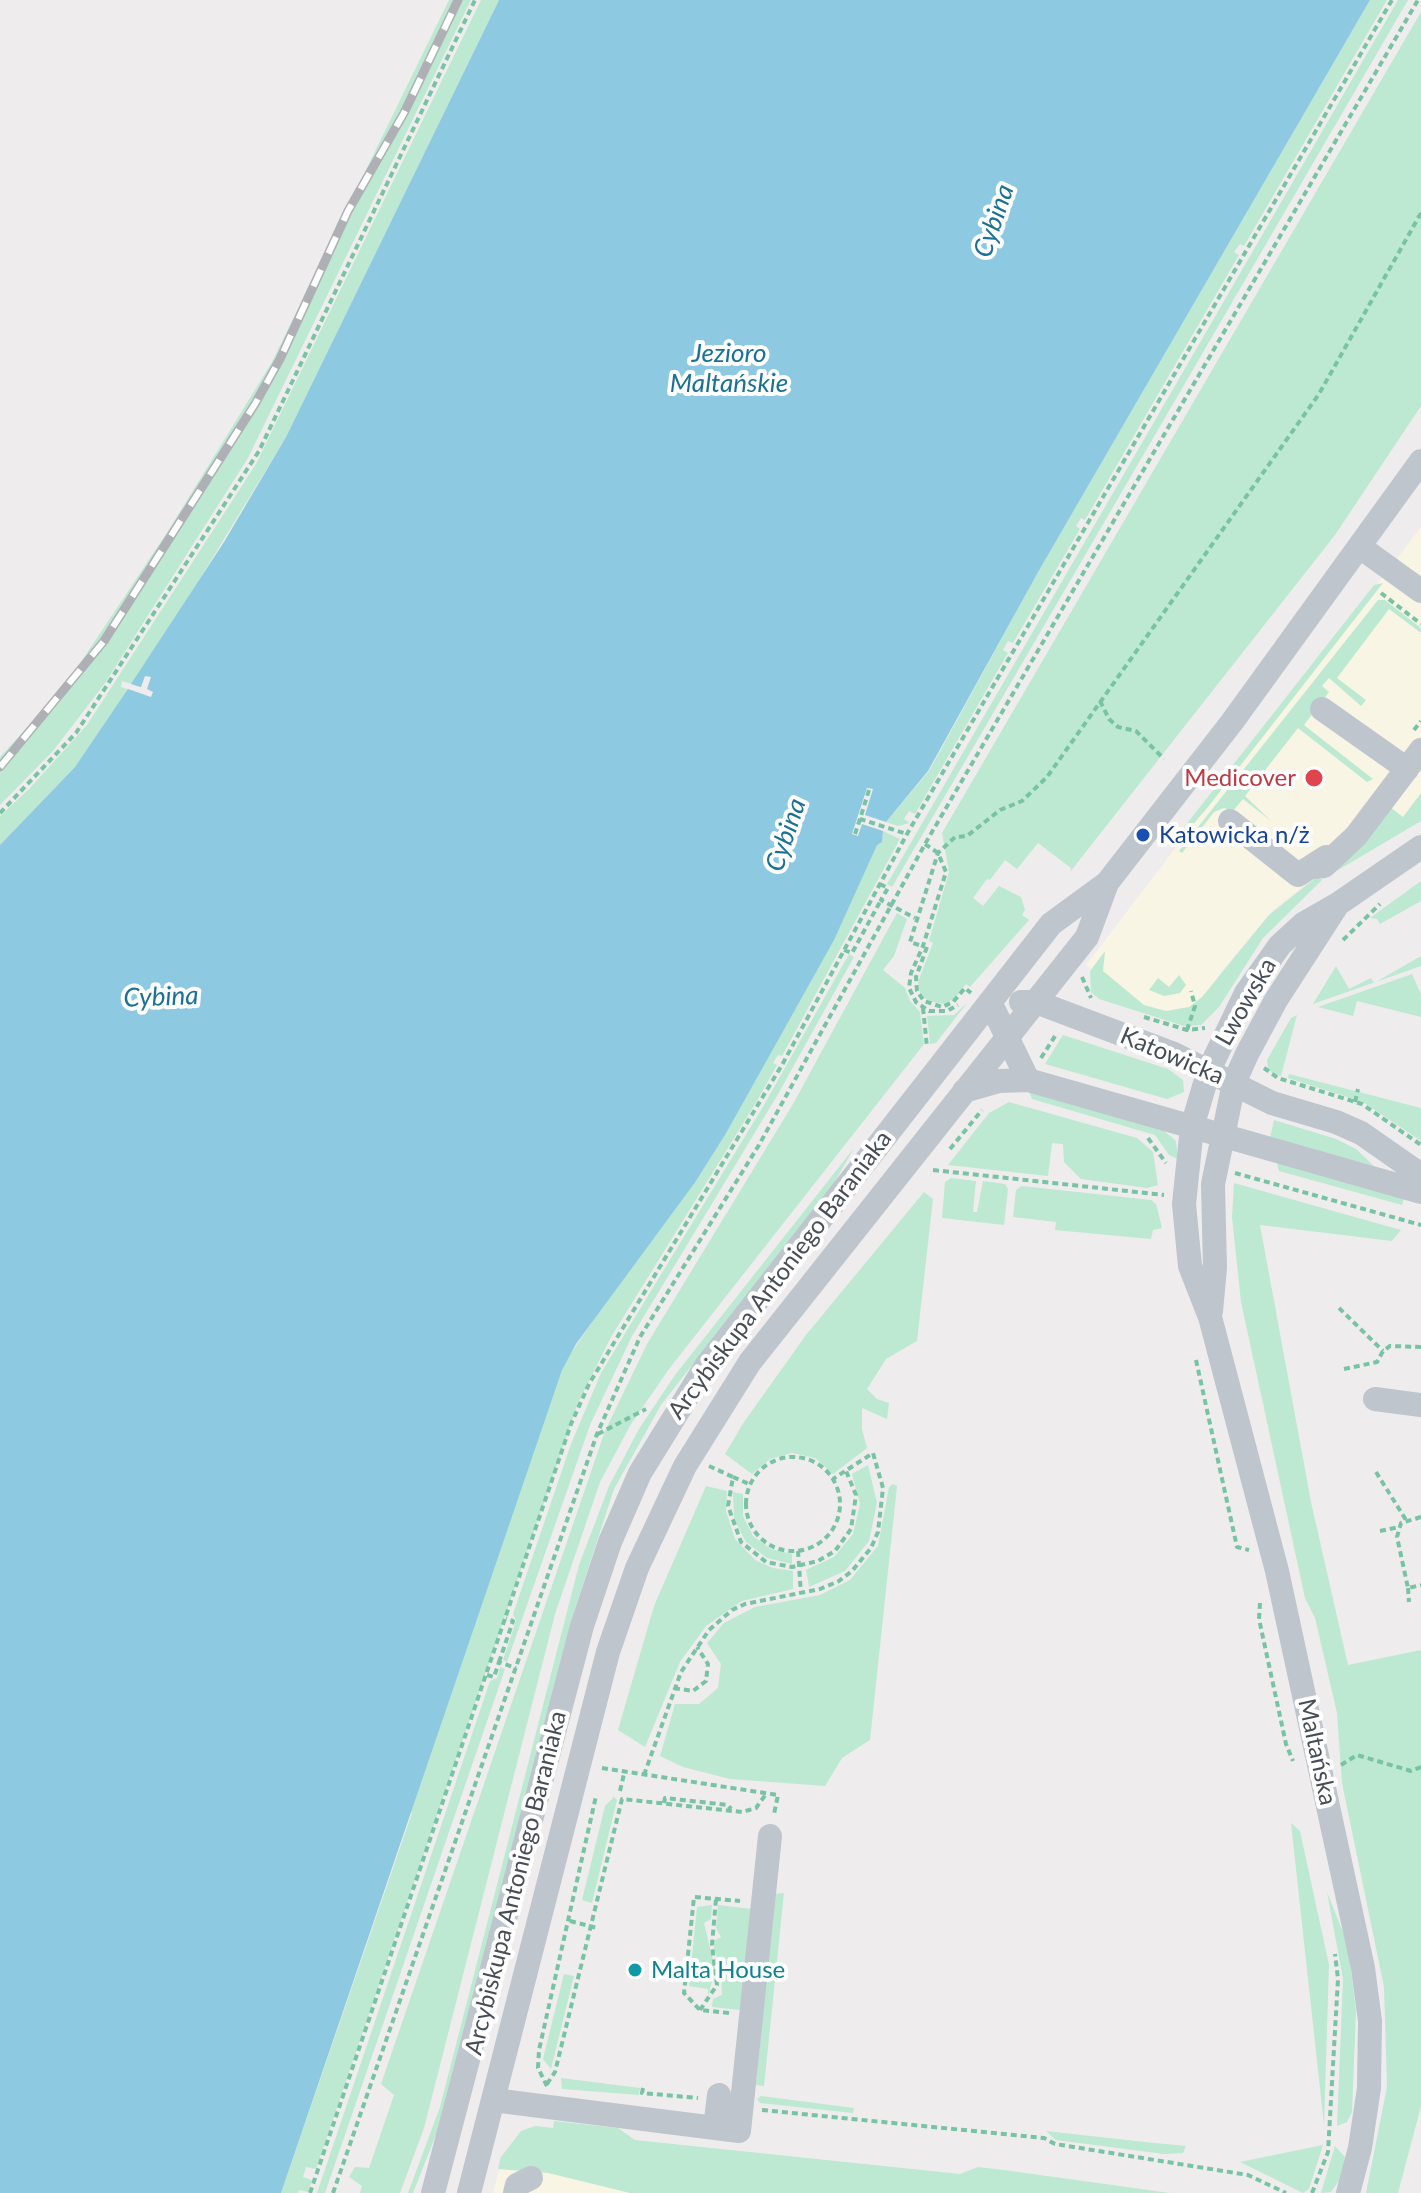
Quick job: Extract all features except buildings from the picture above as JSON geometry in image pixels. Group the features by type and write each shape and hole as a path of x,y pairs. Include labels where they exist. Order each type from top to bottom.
{"street":[{"name":"Arcybiskupa Antoniego Baraniaka","path":"433,2193 582,1626 631,1491 652,1450 706,1366 979,993 1051,924 1107,883 1232,722 1421,461"},
{"path":"1360,547 1389,584 1421,593"},
{"path":"1230,821 1298,875 1313,867 1324,866 1356,836 1414,760 1322,709"},
{"name":"Lwowska","path":"1192,1127 1209,1070 1246,993 1280,945 1303,924 1421,847"},
{"name":"Arcybiskupa Antoniego Baraniaka","path":"469,2193 608,1652 658,1520 708,1426 750,1362 1087,937 1107,883"},
{"name":"Lwowska","path":"1221,1136 1234,1083 1274,1003 1338,904"},
{"path":"979,993 1006,1039 1034,1070 1192,1127 1421,1192"},
{"name":"Katowicka","path":"979,993 1036,1002 1209,1070 1272,1103 1361,1133 1421,1175"},
{"path":"964,1091 1034,1070"},
{"name":"Maltańska","path":"1192,1127 1184,1204 1190,1266 1210,1317 1283,1599 1363,1968 1370,2021 1369,2088 1360,2148 1348,2193"},
{"name":"Maltańska","path":"1210,1317 1215,1268 1212,1198 1221,1136"},
{"path":"1375,1399 1421,1405"},
{"path":"493,2100 548,2095 721,2112 770,1836"}],"path":[{"path":"0,813 76,733 259,451 475,0"},
{"path":"310,2193 571,1424 589,1384 782,1065 907,834 1392,0"},
{"path":"333,2193 597,1434 640,1337 759,1145 925,844 1418,0"},
{"path":"919,945 910,942 938,853 955,837 967,836 1000,810 1022,801 1047,777 1319,394 1421,213"},
{"path":"1389,584 1421,624"},
{"path":"1100,701 1109,719 1118,727 1136,731 1164,759"},
{"path":"855,834 869,790"},
{"path":"860,819 907,834"},
{"path":"925,844 938,853 946,872 909,981 912,995 924,1004 942,1007 953,1002 965,988 979,993"},
{"path":"844,950 852,953 888,888 880,884"},
{"path":"1334,950 1389,898"},
{"path":"881,900 916,919"},
{"path":"927,947 916,977 917,991 924,1004 927,1044"},
{"path":"1077,974 1084,978 1091,997 1099,1002"},
{"path":"1187,1030 1195,1006 1191,991"},
{"path":"1141,1016 1187,1030 1213,1030"},
{"path":"1034,1070 1057,1033"},
{"path":"1355,1102 1358,1089"},
{"path":"923,1182 987,1104"},
{"path":"1136,1133 1152,1142 1167,1164"},
{"path":"933,1170 1166,1195 1168,1209"},
{"path":"1229,1172 1421,1225"},
{"path":"1339,1308 1383,1351"},
{"path":"1344,1369 1377,1362 1383,1351 1398,1344 1421,1347"},
{"path":"1194,1346 1237,1547 1253,1551"},
{"path":"597,1434 646,1409"},
{"path":"644,1775 674,1688 696,1647 732,1610 820,1589 852,1571 871,1548 878,1532 883,1488 873,1453 833,1479"},
{"path":"703,1479 716,1454"},
{"path":"790,1457 815,1462 833,1479 840,1502 834,1525 819,1543 798,1551 774,1547 754,1531 746,1508 750,1484 766,1465 790,1457"},
{"path":"709,1466 750,1484"},
{"path":"733,1477 728,1506 741,1542 766,1562 798,1567 835,1551 851,1529 856,1495 846,1471"},
{"path":"1376,1472 1406,1520"},
{"path":"1380,1531 1421,1517"},
{"path":"1399,1527 1397,1537 1409,1602"},
{"path":"798,1551 801,1594"},
{"path":"1408,1588 1421,1585"},
{"path":"1261,1595 1259,1619 1286,1744 1295,1767"},
{"path":"487,1675 494,1677 513,1621 506,1618"},
{"path":"674,1688 693,1691 706,1681 708,1664 696,1647"},
{"path":"499,1662 516,1668"},
{"path":"1337,1768 1357,1755 1411,1771 1421,1767"},
{"path":"605,1756 602,1768 624,1773 778,1795"},
{"path":"548,2095 622,1799 624,1773"},
{"path":"548,2095 538,2068 539,2050 599,1784"},
{"path":"622,1799 733,1810 756,1808 766,1794"},
{"path":"737,2014 700,2010 684,1993 694,1897 743,1901"},
{"path":"700,2010 717,1985 712,1945 716,1899"},
{"path":"570,1921 597,1928"},
{"path":"1312,2193 1328,2152 1330,2136 1338,1979 1333,1943"},
{"path":"643,2088 642,2093 698,2098 721,2112"},
{"path":"636,2099 721,2112 1044,2138 1055,2144 1248,2175 1286,2193"}],"shaded area":[{"path":"1421,527 1421,811 1305,885 1273,910 1222,971 1202,1006 1174,1013 1141,1008 1086,965"},
{"path":"502,2158 630,2193 493,2193"}],"green space":[{"path":"449,0 471,0 248,458 105,683 53,751 0,805 0,757 65,686 170,528 272,362"},
{"path":"481,0 499,0 286,437 150,661 141,687 122,681 121,687 139,693 112,714 75,767 0,845 0,816 87,725 256,464"},
{"path":"1370,0 1387,0 1244,246 1240,244 1234,252 1239,255 1085,520 1081,518 1076,526 1080,529 1013,643 1008,641 1003,650 1008,653 915,814 909,811 904,819 910,823 898,826 886,822 929,771 1041,567"},
{"path":"1398,0 1408,0 892,887 887,884"},
{"path":"1421,12 1421,406 1335,535 1070,872 1071,868 1038,843 1017,869 1005,860 990,880 987,879 973,898 983,906 999,886 1021,897 1025,910 1022,915 1029,920 970,987 966,984 955,998 944,1004 928,1001 920,993 918,982 933,943 929,941 949,872 942,833"},
{"path":"1383,583 1208,807 1182,837 1178,835 1374,585"},
{"path":"1378,600 1385,600 1421,628 1421,633 1389,609 1337,678 1366,700 1361,706 1329,678 1322,686 1329,692 1304,725 1373,779 1367,782 1298,728 1245,796 1271,821 1243,799 1233,811 1224,808 1214,812 1182,853 1179,851"},
{"path":"1421,793 1421,821 1323,879 1320,875 1390,807 1403,817"},
{"path":"883,831 900,839 782,1056 778,1055 773,1063 777,1065 757,1101 611,1337 578,1403 316,2169 306,2167 303,2177 312,2180 308,2192 281,2193 412,1813 406,1809 545,1391 688,1182 696,1181 725,1135 868,847 882,842"},
{"path":"1318,876 1322,880 1263,938 1219,1007 1201,1025 1184,1026 1099,999 1091,992 1090,971 1105,951 1103,971 1144,1005 1166,1011 1189,1007 1202,997 1269,915"},
{"path":"1421,881 1421,901 1380,924 1377,919 1370,918"},
{"path":"897,913 907,919 894,956 883,970 905,988 910,1001 920,1012 924,1044 669,1369 631,1424 600,1482 555,1614 424,2128 400,2193 360,2193 362,2186 349,2177 355,2167 369,2168 394,2095 381,2084 605,1431 647,1344 793,1104"},
{"path":"849,954 854,957 777,1096 632,1336 590,1425 507,1662 503,1660 516,1621 513,1614 571,1444 601,1373 764,1105"},
{"path":"1421,956 1421,966 1376,982"},
{"path":"1336,966 1349,989 1371,978 1374,983 1313,1004"},
{"path":"1412,974 1421,994 1421,1017 1357,1001 1353,1016 1318,1007"},
{"path":"1179,975 1186,985 1180,993 1164,996 1149,990 1158,978 1169,987"},
{"path":"967,1003 936,1043 930,1044 927,1016 954,1015"},
{"path":"1297,1015 1281,1076 1273,1074 1267,1060 1291,1018"},
{"path":"1063,1035 1168,1069 1183,1080 1184,1092 1167,1099 1045,1064"},
{"path":"1289,1074 1421,1108 1421,1141 1363,1102 1288,1078"},
{"path":"1029,1091 1163,1130 1176,1141 1178,1159 1169,1155 1155,1135 1032,1099"},
{"path":"1009,1102 1137,1138 1153,1152 1158,1185 1147,1188 1081,1179 1064,1162 1063,1144 1052,1143 1048,1176 948,1165 989,1113"},
{"path":"1274,1120 1336,1139 1356,1149 1374,1166 1270,1138"},
{"path":"854,1148 834,1183 661,1405 614,1489 572,1618 445,2112 413,2193 408,2193 440,2107 579,1565 609,1486 639,1429 675,1375"},
{"path":"1277,1163 1404,1198 1402,1205 1279,1171"},
{"path":"951,1178 976,1181 973,1212 977,1212 983,1181 1005,1184 1008,1189 1004,1225 942,1218 945,1182"},
{"path":"1234,1183 1401,1230 1392,1241 1260,1225 1311,1502 1348,1665 1421,1650 1421,2106 1398,2193 1366,2193 1387,2087 1384,1987 1342,1783 1337,1713 1315,1618 1305,1598 1241,1302 1232,1217"},
{"path":"1022,1186 1151,1200 1156,1204 1162,1228 1153,1230 1151,1239 1055,1230 1056,1222 1013,1217 1016,1190"},
{"path":"924,1192 933,1199 917,1341 886,1359 867,1389 877,1399 889,1403 887,1419 862,1408 862,1429 867,1448 833,1474 815,1458 792,1453 770,1459 752,1474 725,1454 744,1422 806,1335"},
{"path":"868,1465 877,1503 869,1541 845,1571 809,1587 806,1570 834,1557 853,1534 860,1504 852,1474"},
{"path":"893,1484 897,1486 870,1740 842,1758 825,1786 730,1779 683,1767 660,1756 675,1704 699,1704 718,1688 721,1664 707,1643 724,1623 755,1607 820,1595 850,1580 878,1546 889,1487"},
{"path":"706,1486 727,1491 726,1511 735,1539 755,1560 773,1568 793,1571 793,1589 742,1601 706,1626 680,1662 645,1747 618,1730 654,1606"},
{"path":"733,1492 743,1494 743,1516 753,1536 771,1549 792,1554 792,1564 767,1558 746,1542 734,1519"},
{"path":"500,1667 505,1669 325,2193 317,2193 490,1681 497,1678"},
{"path":"614,1797 617,1800 592,1903 582,1900 605,1806"},
{"path":"1291,1823 1300,1831 1329,1965 1324,2125"},
{"path":"1327,1892 1348,1945 1356,2011 1352,2112 1347,2122 1337,2126 1343,1979"},
{"path":"784,1893 764,2086 756,2085 774,1894"},
{"path":"712,1905 711,1919 704,1923 715,1969 708,1997 708,1989 689,1986 697,1907"},
{"path":"718,1905 752,1909 740,2010 712,2007 713,1999 722,1995 721,1970 714,1948 714,1941 721,1937 716,1928"},
{"path":"564,1974 574,1976 551,2069 543,2059"},
{"path":"561,2078 640,2088 639,2095 562,2089"},
{"path":"761,2096 854,2108 853,2113 760,2103 757,2099"},
{"path":"554,2121 618,2128 635,2140 960,2174 978,2167 1170,2193 630,2193 548,2173 498,2169 501,2157 521,2131 535,2126 553,2128"},
{"path":"1046,2131 1186,2146 1183,2153 1164,2154 1056,2140"},
{"path":"1323,2145 1309,2189 1303,2193 1240,2162"},
{"path":"1335,2146 1345,2157 1341,2178 1331,2192 1321,2193"}],"water":[{"name":"Jezioro Maltańskie","path":"499,0 1370,0 1041,567 928,771 886,822 865,815 873,789 867,788 852,834 858,836 862,824 883,831 882,842 877,845 834,940 696,1181 576,1344 562,1370 281,2193 0,2193 0,845 75,767 128,689 151,697 153,692 147,689 151,677 145,676 141,687 131,684 224,542 286,437"}],"railway":[{"path":"0,767 104,641 255,404 280,359 348,211 404,113 458,0"}],"place":[{"name":"Medicover","path":"1314,778"},
{"name":"Katowicka n/ż","path":"1143,835"},
{"name":"Malta House","path":"635,1970"}],"water label":[{"name":"Cybina","path":"994,221"},
{"name":"Cybina","path":"786,835"},
{"name":"Cybina","path":"161,997"}]}
